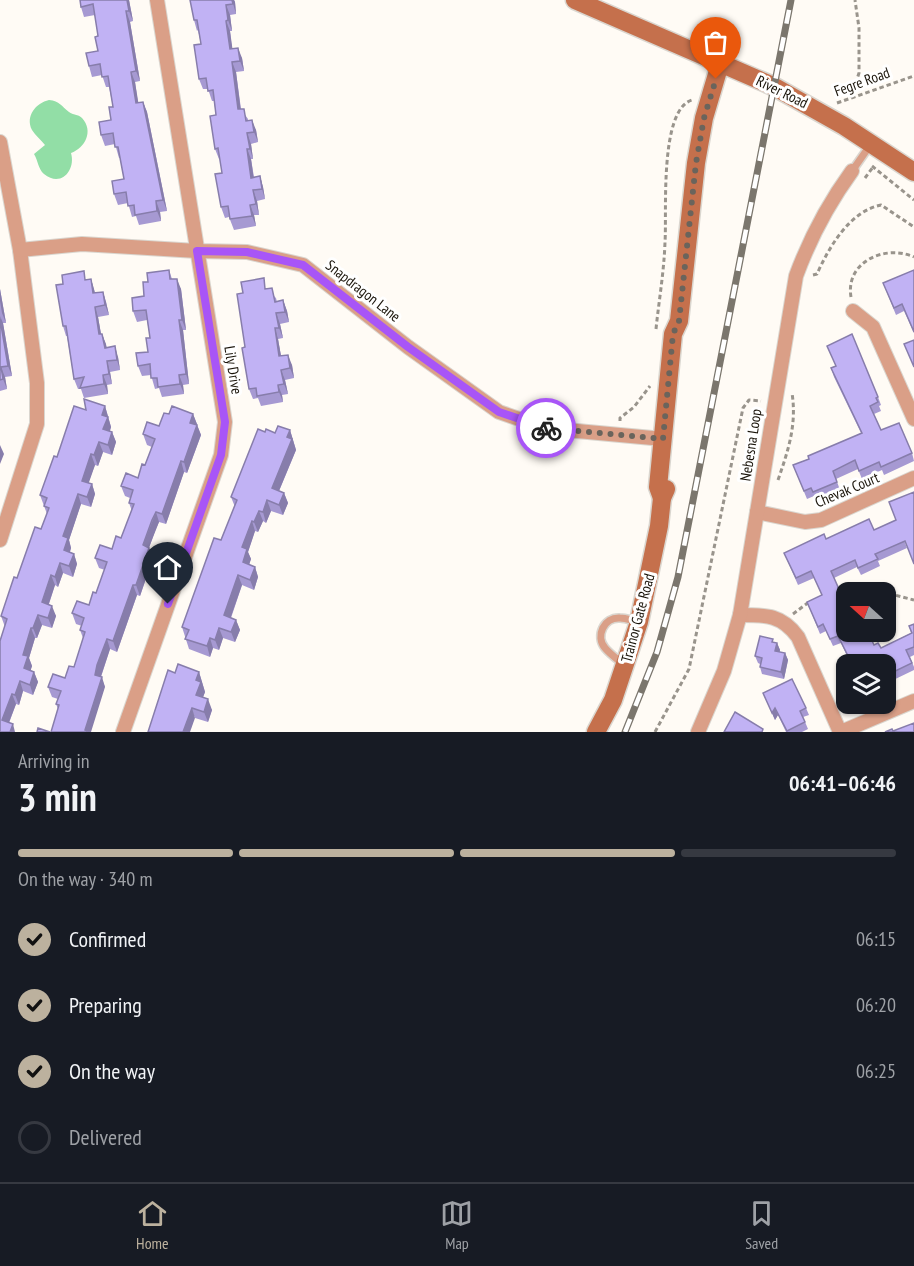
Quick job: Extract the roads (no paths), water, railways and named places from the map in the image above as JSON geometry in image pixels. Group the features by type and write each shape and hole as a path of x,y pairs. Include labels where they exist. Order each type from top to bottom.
{"main road":[{"name":"River Road","path":"575,0 773,86 818,110 866,150 914,172"},
{"name":"Trainor Gate Road","path":"662,498 658,487 673,334 679,321 696,163 704,118 720,64"},
{"name":"Trainor Gate Road","path":"596,732 613,700 639,622 657,536 662,498 666,489 680,364 682,334 679,321"}],"street":[{"name":"Lily Drive","path":"123,732 221,455 225,422 157,0"},
{"path":"0,142 20,250 37,383 38,424 0,540"},
{"name":"Nebesna Loop","path":"698,732 724,671 740,615 796,276 824,213 852,171"},
{"name":"Snapdragon Lane","path":"20,250 82,244 247,252 303,265 408,347 499,412 544,428 663,439"},
{"path":"853,311 873,327 914,419"},
{"name":"Chevak Court","path":"757,512 812,522 914,478"},
{"path":"740,615 774,618 785,622 798,637 840,732 914,701"}],"lane":[{"path":"852,171 866,150"},
{"path":"625,666 605,649 600,640 601,630 608,621 619,618 639,622"}],"railway":[{"path":"625,732 657,652 678,577 791,0"}]}
